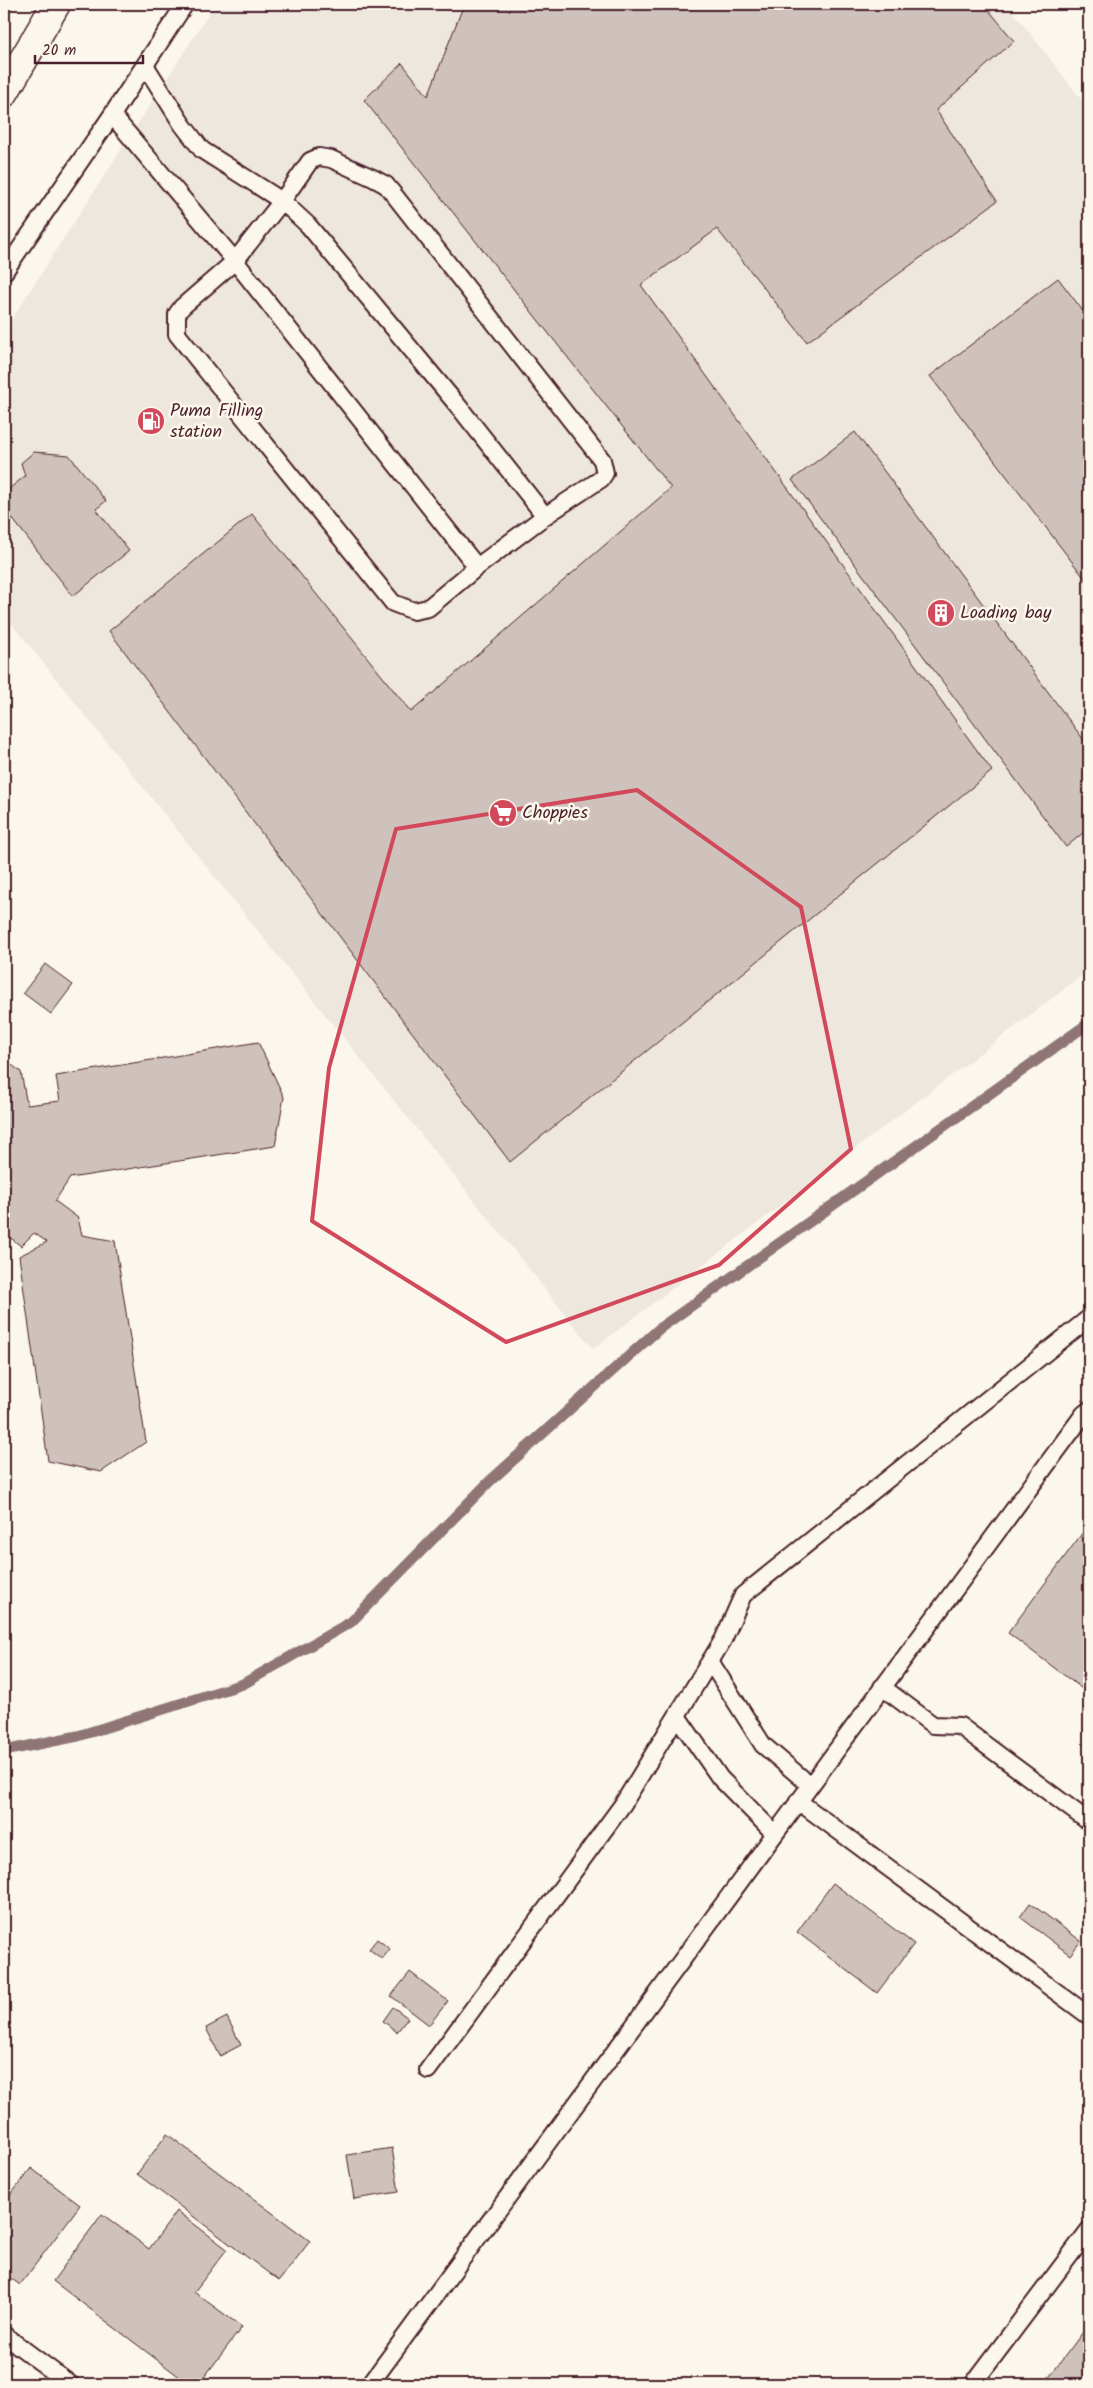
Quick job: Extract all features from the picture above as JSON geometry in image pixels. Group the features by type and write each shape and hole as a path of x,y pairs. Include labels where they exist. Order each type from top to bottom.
{"main road":[{"path":"4,93 56,4"}],"lane":[{"path":"4,272 112,115 185,4"},
{"path":"145,65 182,124 202,150 282,201 322,242 459,407 545,516"},
{"path":"112,115 235,261 477,567"},
{"path":"319,157 331,159 386,185 602,460 605,473 601,479 545,516 477,567 428,608 414,611 393,603 177,334 175,324 177,314 182,307 235,261 282,201 310,161 319,157"},
{"path":"428,2070 624,1804 723,1640 743,1595 1089,1318"},
{"path":"370,2384 798,1800 1084,1414 1089,1410"},
{"path":"710,1661 763,1745 810,1785"},
{"path":"882,1687 933,1725 960,1726 1089,1822"},
{"path":"677,1716 720,1778 774,1834"},
{"path":"798,1800 1089,2016"},
{"path":"973,2384 1089,2230"},
{"path":"4,2335 70,2384"}],"highlighted area":[{"path":"637,790 801,907 851,1149 719,1265 506,1342 312,1221 329,1068 396,829"}],"shaded area":[{"path":"215,4 1007,4 1089,109 1089,970 593,1349 4,614 4,331"}],"building":[{"path":"464,4 984,4 1014,41 936,110 997,201 807,342 717,229 641,285 992,771 510,1162 109,631 252,514 411,712 671,488 364,100 402,63 428,96"},
{"path":"1058,278 1089,319 1089,584 930,376"},
{"name":"Loading bay","path":"855,432 1089,747 1089,828 1066,847 792,480"},
{"path":"34,452 69,455 106,501 96,509 129,551 73,596 4,508 4,493 25,476 21,463"},
{"path":"45,964 73,985 51,1014 23,993"},
{"path":"258,1042 284,1097 275,1146 70,1178 55,1201 78,1218 82,1235 115,1241 146,1442 101,1472 48,1461 19,1256 47,1242 34,1233 21,1246 4,1233 4,1059 21,1072 27,1105 60,1101 56,1076"},
{"path":"1089,1524 1089,1694 1008,1633"},
{"path":"833,1883 914,1944 877,1993 797,1932"},
{"path":"1030,1903 1081,1941 1070,1955 1020,1917"},
{"path":"377,1939 390,1949 382,1959 369,1949"},
{"path":"410,1972 448,2001 429,2025 391,1996"},
{"path":"393,2007 408,2018 397,2032 383,2021"},
{"path":"227,2017 241,2045 220,2056 206,2028"},
{"path":"167,2134 310,2241 279,2281 137,2174"},
{"path":"392,2148 399,2192 354,2199 347,2155"},
{"path":"31,2168 80,2205 20,2285 4,2273 4,2204"},
{"path":"177,2211 227,2249 194,2292 242,2327 199,2384 189,2384 53,2281 102,2214 149,2249"},
{"path":"1089,2324 1089,2384 1044,2384"}],"waterway":[{"path":"4,1751 78,1736 243,1684 351,1622 490,1481 660,1328 1089,1023"}],"place":[{"name":"Puma Filling station","path":"151,421"},
{"name":"Loading bay","path":"941,613"},
{"name":"Choppies","path":"503,813"}]}
